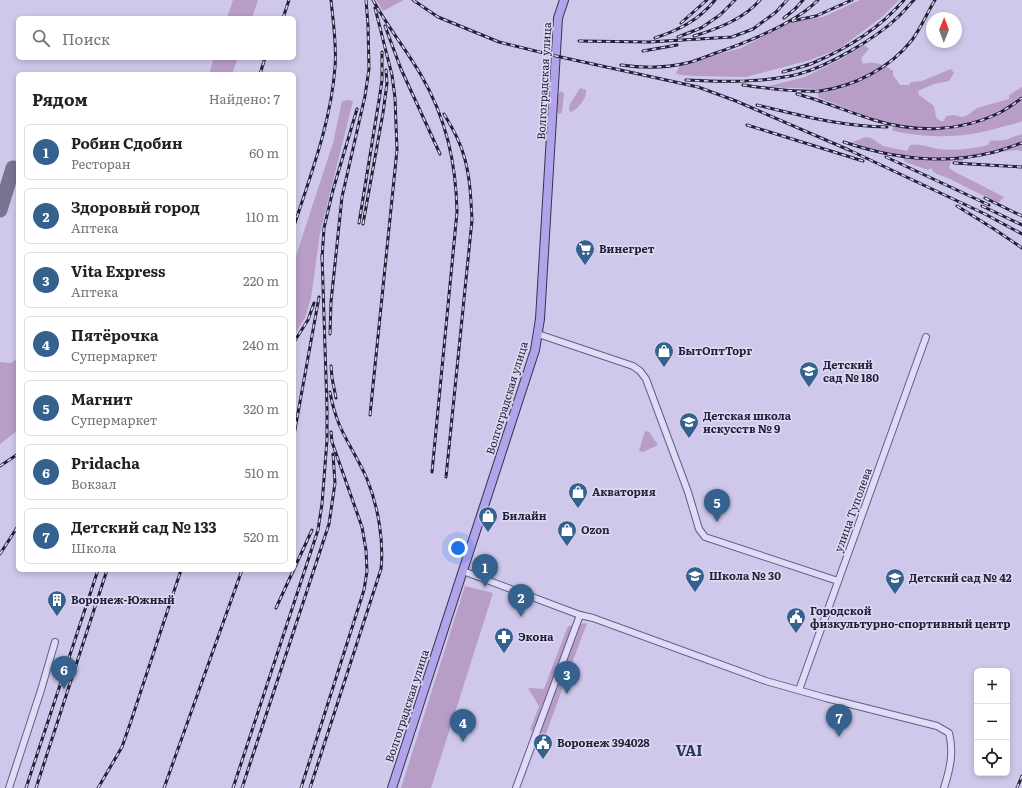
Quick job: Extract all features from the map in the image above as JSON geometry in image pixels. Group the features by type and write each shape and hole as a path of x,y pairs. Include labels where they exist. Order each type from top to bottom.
{"main road":[{"name":"Волгоградская улица","path":"392,788 535,350 541,304 558,18 564,0"}],"street":[{"path":"538,334 633,366 644,374 688,492 699,529 705,537 838,581"},
{"name":"улица Туполева","path":"799,690 926,337"},
{"path":"464,571 580,615 593,618 766,681 937,726 949,733 952,744 951,761 944,788"},
{"path":"516,788 580,615"},
{"path":"9,788 55,642"}],"shaded area":[{"path":"233,0 258,0 253,16 228,16"},
{"path":"376,0 404,0 383,11"},
{"path":"860,0 899,0 882,17 851,40 836,50 810,60 746,77 695,76 680,75 676,73 680,65 741,48 791,22 823,17"},
{"path":"864,45 869,49 861,58 863,64 875,63 890,69 893,71 893,75 900,85 909,85 911,82 922,81 951,69 954,73 949,81 934,84 918,91 919,95 934,106 936,117 940,121 944,121 946,116 954,115 962,117 968,115 977,108 1009,99 1009,95 1022,87 1022,121 988,131 962,135 935,136 908,134 892,130 894,123 875,119 818,97 818,89 769,87 805,77 841,59"},
{"path":"213,60 237,60 233,72 210,72"},
{"path":"580,88 586,90 584,100 574,111 571,112 569,110 570,104"},
{"path":"561,91 564,94 562,112 560,114 557,112 558,94"},
{"path":"342,101 353,101 320,233 311,298 305,318 296,332 296,256 333,143"},
{"path":"1022,133 1022,151 1017,150 965,156 962,162 951,161 949,168 1004,197 998,203 937,174 931,168 928,170 905,162 902,155 869,148 852,142 866,137 871,138 883,146 907,151 910,145 917,144 944,150 957,150 988,145 990,141 1006,140 1021,135"},
{"path":"16,359 16,432 0,444 0,362 11,363"},
{"path":"645,431 649,432 658,445 643,452 639,451"},
{"path":"465,586 493,593 431,788 401,788"},
{"path":"587,623 545,736 530,730 539,706 528,688 544,689 568,626"}],"taxiway":[{"path":"0,210 13,168"}],"railway":[{"path":"284,16 289,0"},
{"path":"296,220 325,128 333,87 336,51 331,0"},
{"path":"330,334 331,302 342,197 365,96 369,69 366,0"},
{"path":"373,0 430,91 443,124 452,158 457,212 432,472"},
{"path":"413,0 438,17 499,42 698,87 736,101 849,150 985,214 1022,234"},
{"path":"681,23 707,0"},
{"path":"655,38 688,24 709,7 715,0"},
{"path":"678,37 701,28 720,15 735,0"},
{"path":"694,36 721,27 738,18 754,7 760,0"},
{"path":"579,41 649,42 732,37 753,29 776,12 787,0"},
{"path":"784,18 803,0"},
{"path":"621,65 637,67 662,67 694,61 769,32 796,17 818,0"},
{"path":"792,21 816,16 852,0"},
{"path":"783,72 813,63 862,37 884,20 904,0"},
{"path":"686,80 728,81 771,79 799,74 811,70 851,51 864,43 888,26 914,0"},
{"path":"743,85 781,90 820,91 833,89 859,80 882,67 903,50 912,40 935,0"},
{"path":"370,415 397,150 395,98 392,75 375,8"},
{"path":"385,26 401,69 440,154"},
{"path":"643,51 677,45"},
{"path":"359,223 382,80 382,52"},
{"path":"261,72 264,60"},
{"path":"363,224 383,113 387,83 386,70"},
{"path":"797,94 874,120 922,129 953,127 969,124 999,113 1022,98"},
{"path":"757,105 806,117 853,125 887,127"},
{"path":"322,259 324,228 333,190 357,109"},
{"path":"444,114 458,140 468,171 472,220 446,477"},
{"path":"747,125 863,161"},
{"path":"844,142 862,148 898,156 935,159 972,157 1022,143"},
{"path":"886,157 989,205"},
{"path":"954,163 1022,167"},
{"path":"985,198 1022,216"},
{"path":"957,206 1022,248"},
{"path":"982,206 1022,225"},
{"path":"233,788 318,530 322,504 327,440 322,255"},
{"path":"296,424 319,297"},
{"path":"296,339 308,320 314,303"},
{"path":"331,366 336,398"},
{"path":"310,788 381,569 382,558 381,535 371,489 364,472 339,424 330,392"},
{"path":"301,788 364,590 367,571 366,550 362,527 332,442 331,432"},
{"path":"242,788 329,524 335,483 333,454"},
{"path":"0,466 16,455"},
{"path":"0,554 16,529"},
{"path":"296,565 312,530"},
{"path":"26,788 97,572"},
{"path":"36,788 106,572"},
{"path":"98,788 122,747 180,572"},
{"path":"164,788 241,572"},
{"path":"276,608 293,572"},
{"path":"1017,788 1022,776"}],"place":[{"name":"Винегрет","path":"585,266"},
{"name":"БытОптТорг","path":"664,368"},
{"name":"Детский сад № 180","path":"809,388"},
{"name":"Детская школа искусств № 9","path":"689,439"},
{"name":"Акватория","path":"578,509"},
{"name":"Магнит","path":"717,522"},
{"name":"Билайн","path":"488,533"},
{"name":"Ozon","path":"567,547"},
{"name":"Робин Сдобин","path":"485,587"},
{"name":"Школа № 30","path":"695,593"},
{"name":"Детский сад № 42","path":"895,595"},
{"name":"Воронеж-Южный","path":"57,617"},
{"name":"Здоровый город","path":"521,617"},
{"name":"Городской физкультурно-спортивный центр","path":"796,634"},
{"name":"Экона","path":"504,654"},
{"name":"Pridacha","path":"64,689"},
{"name":"Vita Express","path":"567,694"},
{"name":"Детский сад № 133","path":"839,737"},
{"name":"Пятёрочка","path":"463,742"},
{"name":"Воронеж 394028","path":"543,760"}],"district":[{"name":"VAI","path":"689,751"}]}
